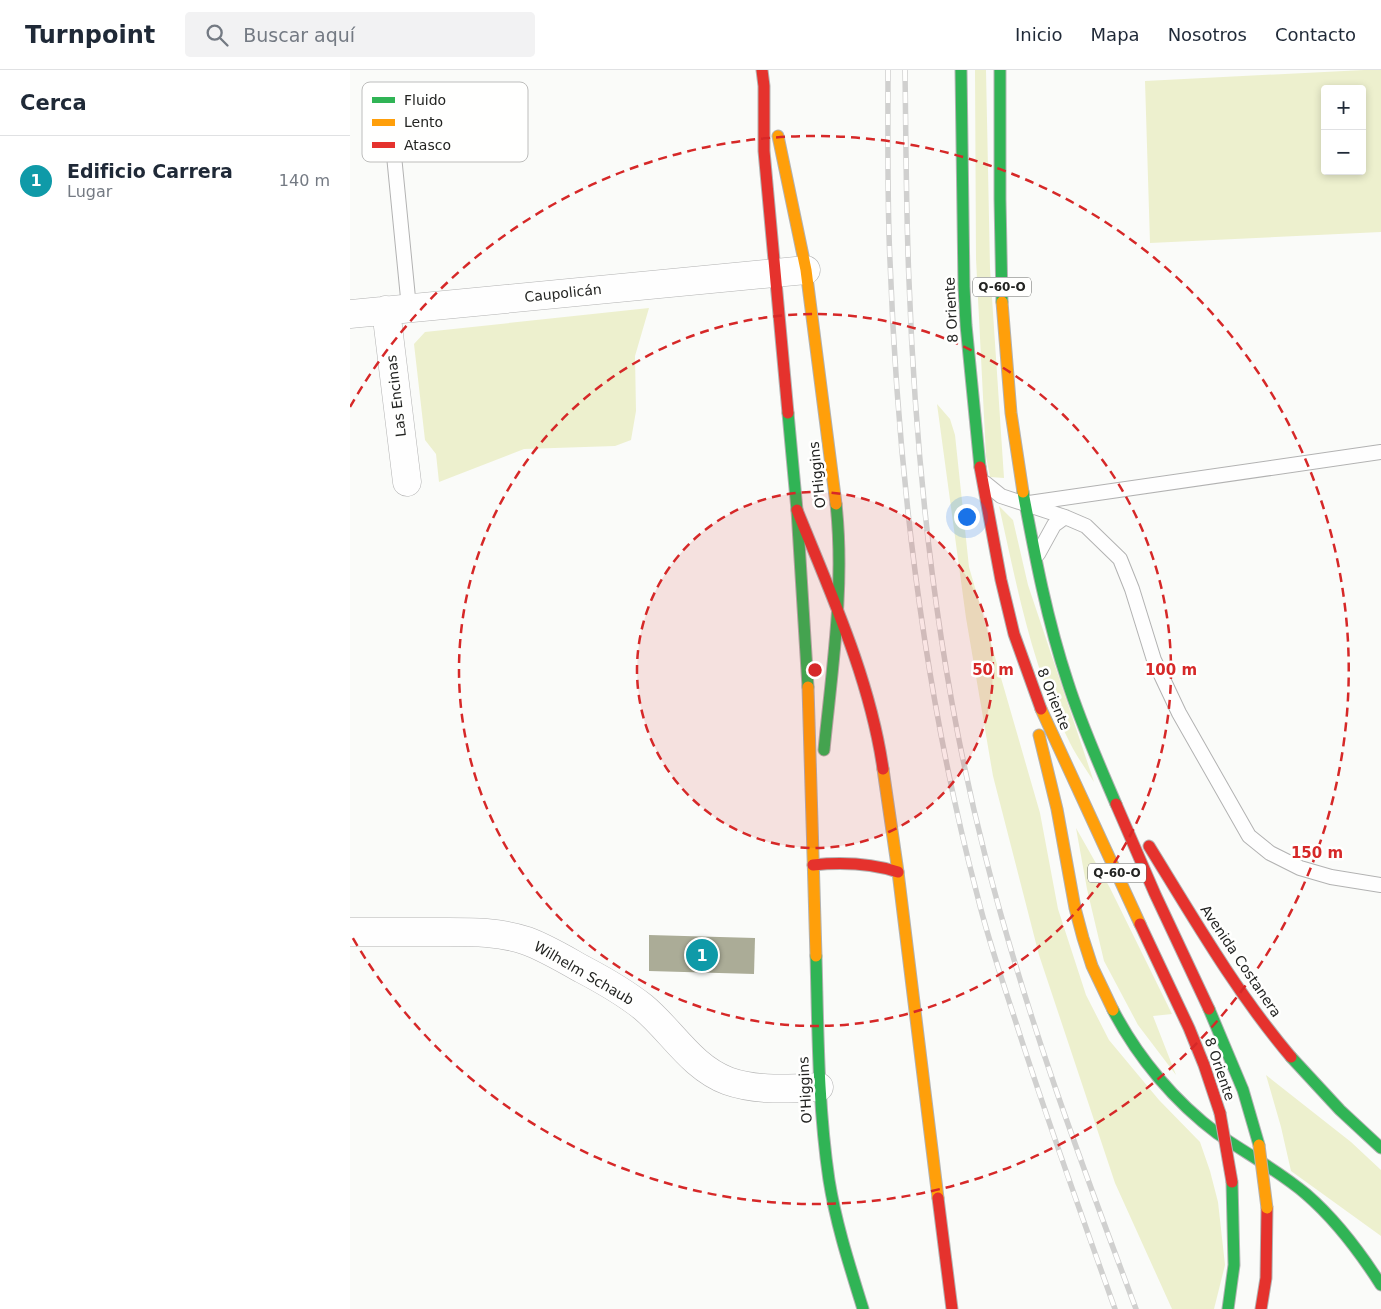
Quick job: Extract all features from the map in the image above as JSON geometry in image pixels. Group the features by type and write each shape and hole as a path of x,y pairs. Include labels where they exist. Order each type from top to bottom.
{"main road":[{"name":"O'Higgins","path":"762,70 764,86 764,151 796,510 810,728 819,1087 829,1182 862,1309"},
{"name":"8 Oriente","path":"962,70 964,296 967,343 982,478 1001,580 1014,634 1041,709 1189,1028 1220,1113 1232,1182 1234,1265 1228,1309"},
{"name":"8 Oriente","path":"1000,70 1000,235 1004,326 1016,451 1036,559 1063,669 1075,703 1154,893 1207,1003 1235,1067 1252,1116 1259,1145 1267,1208 1266,1278 1261,1309"},
{"name":"O'Higgins","path":"764,86 783,157 806,270 836,508 838,613 813,865"},
{"path":"796,510 838,613 872,712 882,759 898,872 952,1309"},
{"path":"1014,634 1062,832 1075,909 1101,988 1117,1020 1167,1088 1212,1129 1295,1185 1316,1204 1355,1246 1381,1285"},
{"name":"Avenida Costanera","path":"1102,770 1232,980 1275,1038 1321,1091 1344,1115 1381,1148"},
{"path":"813,865 862,863 898,872"}],"street":[{"name":"Caupolicán","path":"350,314 806,270"},
{"name":"Las Encinas","path":"398,309 407,482"},
{"name":"Wilhelm Schaub","path":"350,932 469,932 513,936 559,956 618,989 643,1007 698,1063 728,1081 752,1086 785,1089 819,1087"}],"lane":[{"path":"392,162 398,309"},
{"path":"1025,503 1381,452"},
{"path":"982,478 990,488 1001,496 1086,526 1120,559 1132,589 1154,660 1178,713 1249,836 1270,853 1300,868 1331,877 1381,885"},
{"path":"1036,559 1054,526 1065,517"}],"green space":[{"path":"975,70 986,70 990,268 1004,478 990,477 986,456 976,259"},
{"path":"1381,70 1381,232 1150,243 1145,81"},
{"path":"649,308 635,356 636,411 631,440 615,446 524,449 439,482 436,454 425,440 414,344 425,332"},
{"path":"937,404 950,419 955,435 969,567 1040,813 1058,909 1086,995 1109,1040 1159,1100 1200,1142 1210,1171 1218,1202 1225,1265 1214,1309 1172,1309 1115,1183 1039,955 993,776 966,618"},
{"path":"999,506 1013,520 1028,585 1094,782 1070,743 1045,686 1019,597"},
{"path":"1076,828 1110,888 1172,1014 1153,1016 1176,1075 1138,1025 1104,961 1087,889"},
{"path":"1266,1075 1351,1142 1381,1170 1381,1236 1291,1171"}],"building":[{"path":"649,935 755,938 754,974 649,971"}],"railway":[{"path":"888,70 889,237 899,422 916,582 942,741 959,820 992,949 1042,1102 1115,1309"},
{"path":"905,70 908,254 917,425 923,498 932,570 954,713 968,785 985,855 1017,970 1074,1141 1136,1309"}],"traffic: fast":[{"path":"961,70 964,287 980,467"},
{"path":"1000,70 1002,302"},
{"path":"788,413 797,510 808,687"},
{"path":"1023,492 1042,588 1054,636 1073,698 1090,744 1116,804"},
{"path":"824,750 834,658 838,597 839,566 836,504"},
{"path":"816,956 818,1040 825,1152 839,1229 863,1309"},
{"path":"1209,1009 1243,1090 1259,1145"},
{"path":"1113,1010 1146,1062 1172,1093 1218,1134 1285,1178 1317,1204 1347,1237 1381,1285"},
{"path":"1291,1057 1340,1110 1381,1148"},
{"path":"1228,1309 1234,1265 1232,1182"}],"traffic: slow":[{"path":"778,136 806,270 836,504"},
{"path":"1002,302 1011,413 1023,492"},
{"path":"808,687 816,956"},
{"path":"1041,709 1140,924"},
{"path":"1039,735 1057,809 1075,908 1083,938 1092,966 1113,1010"},
{"path":"883,769 898,872 938,1198"},
{"path":"1259,1145 1267,1208"}],"traffic: jam":[{"path":"762,70 764,86 764,151 788,413"},
{"path":"980,467 1001,580 1014,634 1041,709"},
{"path":"797,510 836,605 859,670 869,702 883,769"},
{"path":"1116,804 1155,894 1209,1009"},
{"path":"1149,846 1234,981 1291,1057"},
{"path":"813,865 856,864 898,872"},
{"path":"1140,924 1189,1028 1220,1113"},
{"path":"1220,1113 1232,1182"},
{"path":"938,1198 952,1309"},
{"path":"1261,1309 1266,1278 1267,1208"}],"place":[{"name":"Edificio Carrera","path":"702,955"}]}
